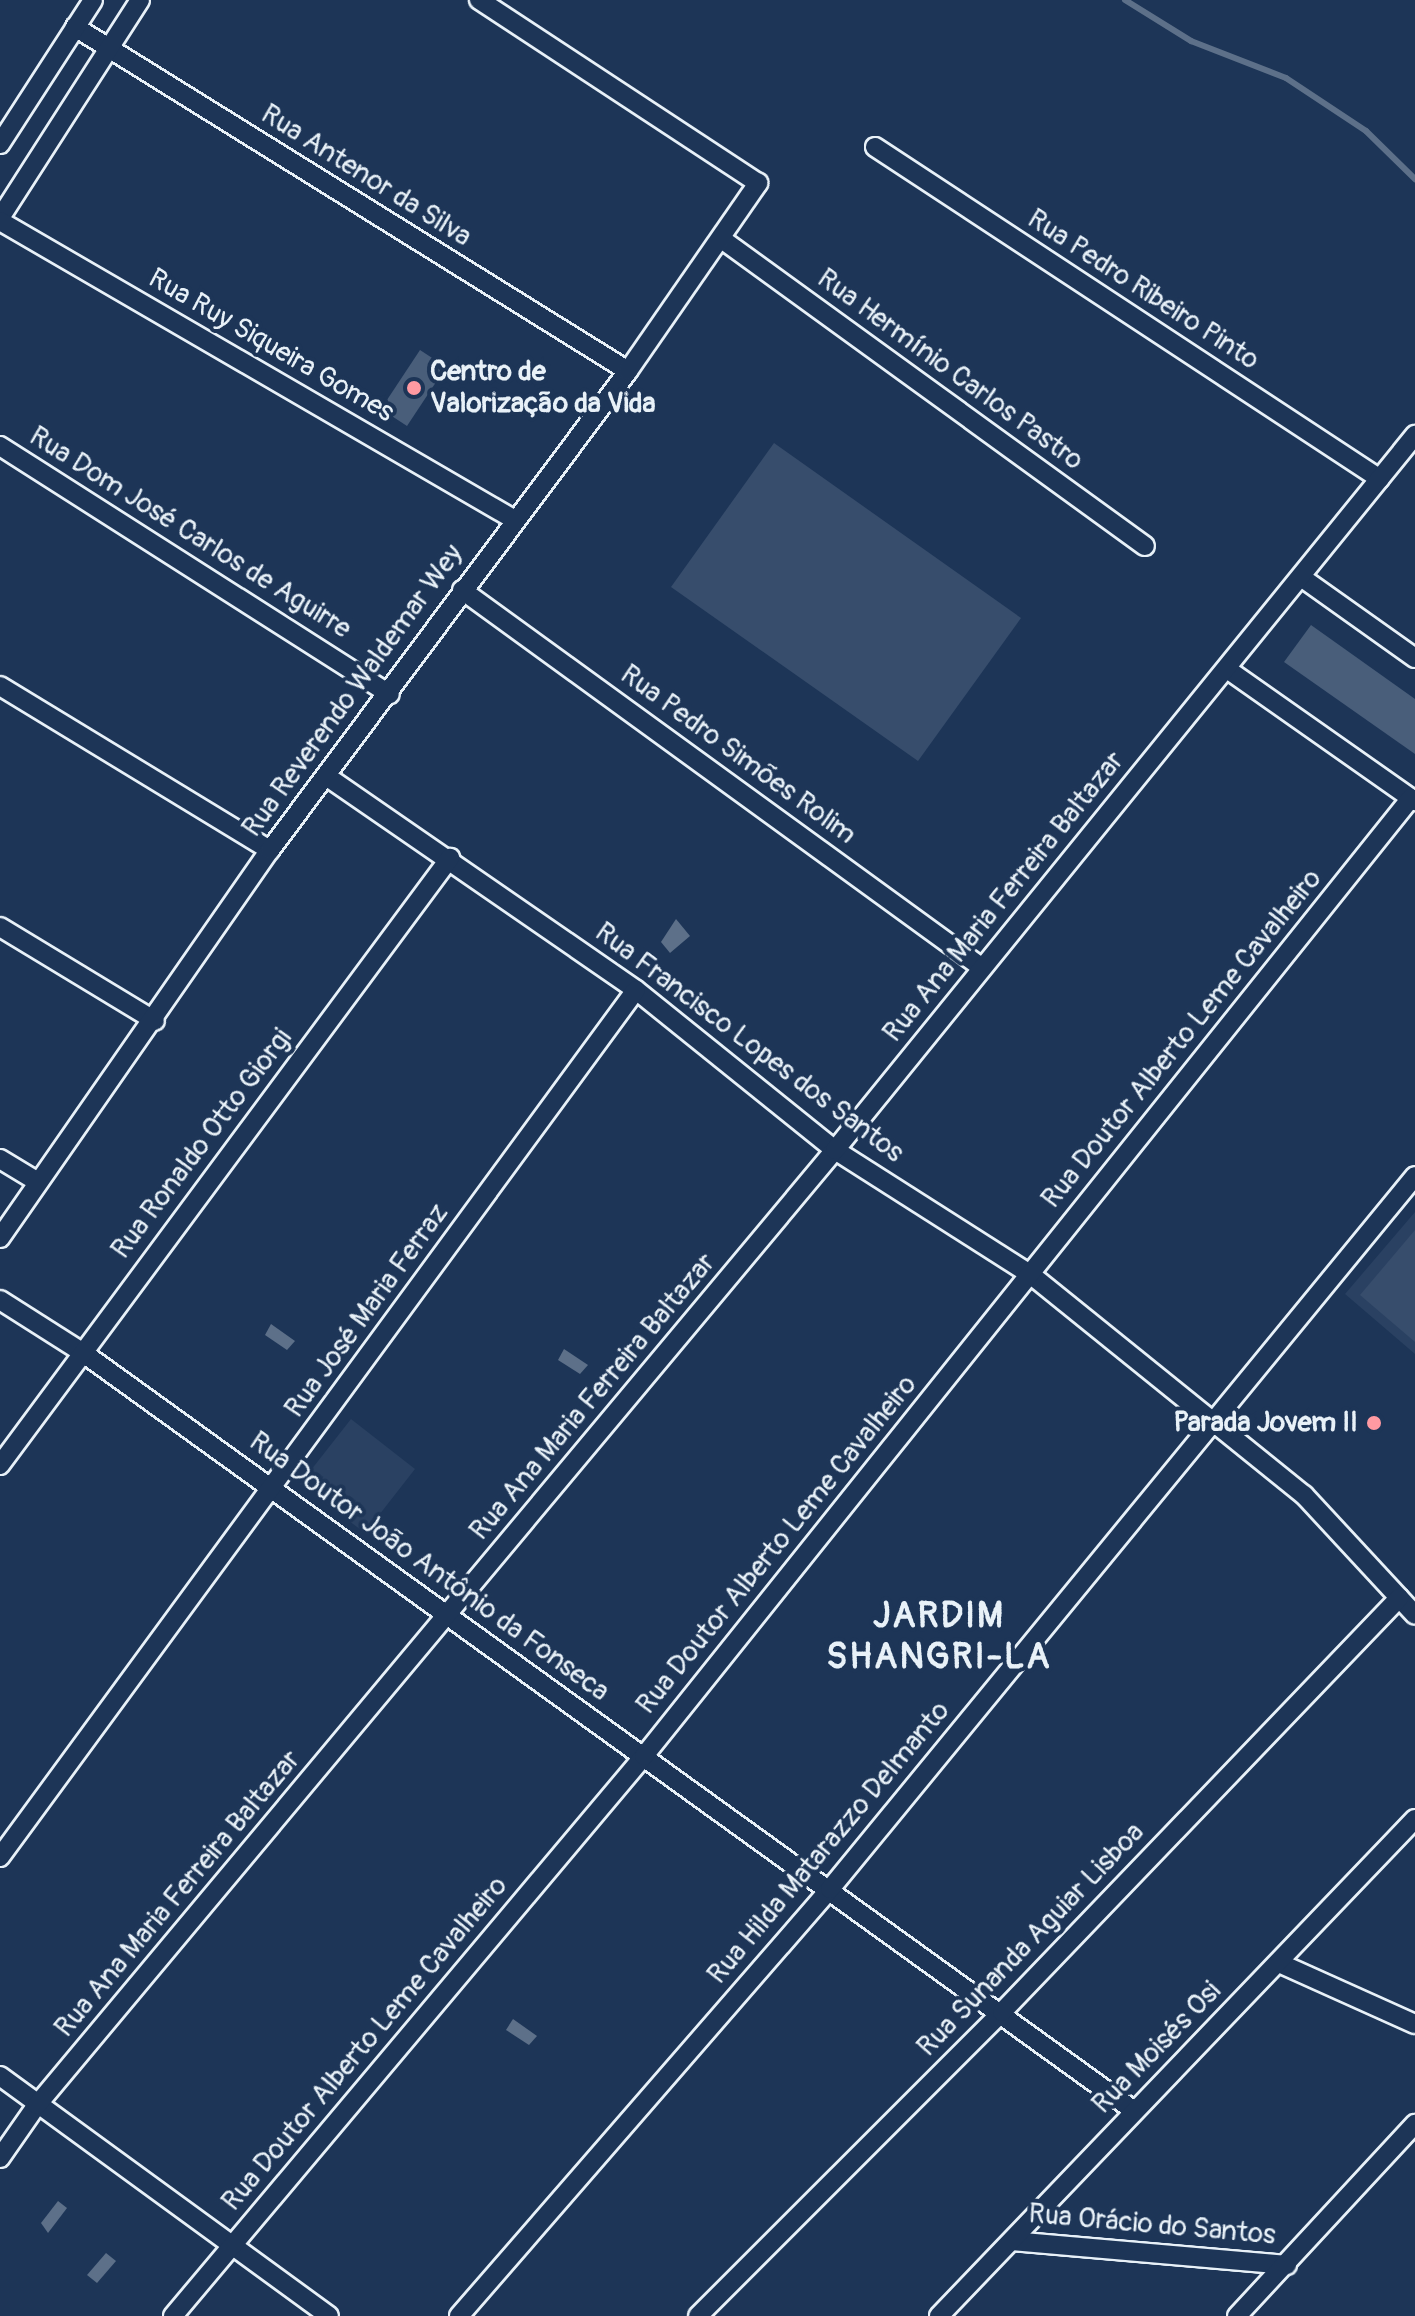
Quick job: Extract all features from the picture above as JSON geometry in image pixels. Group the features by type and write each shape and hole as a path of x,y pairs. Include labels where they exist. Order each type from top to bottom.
{"street":[{"path":"0,144 93,0"},
{"path":"0,219 140,0"},
{"name":"Rua Reverendo Waldemar Wey","path":"0,1238 155,1021 270,850 329,778 462,590 628,371 723,240 758,183 479,0"},
{"name":"Rua Antenor da Silva","path":"75,27 628,371"},
{"name":"Rua Pedro Ribeiro Pinto","path":"875,147 1380,479"},
{"name":"Rua Ruy Siqueira Gomes","path":"0,219 515,520"},
{"name":"Rua Hermínio Carlos Pastro","path":"723,240 1145,546"},
{"name":"Rua Ana Maria Ferreira Baltazar","path":"0,2158 37,2105 835,1150 1415,435"},
{"name":"Rua Dom José Carlos de Aguirre","path":"0,446 390,694"},
{"path":"1301,577 1415,658"},
{"name":"Rua Pedro Simões Rolim","path":"462,590 981,967"},
{"path":"1227,669 1413,800"},
{"path":"0,686 270,850"},
{"name":"Rua Francisco Lopes dos Santos","path":"329,778 450,858 636,990 835,1150 1030,1274 1304,1495 1415,1615"},
{"name":"Rua Doutor Alberto Leme Cavalheiro","path":"173,2316 644,1756 1413,800"},
{"name":"Rua Ronaldo Otto Giorgi","path":"0,1465 450,858"},
{"path":"0,927 155,1021"},
{"name":"Rua José Maria Ferraz","path":"0,1857 273,1489 636,990"},
{"path":"0,1159 38,1182"},
{"name":"Rua Hilda Matarazzo Delmanto","path":"459,2316 830,1889 1415,1176"},
{"name":"Rua Doutor João Antônio da Fonseca","path":"0,1300 82,1352 1002,2012 1133,2110"},
{"name":"Rua Sunanda Aguiar Lisboa","path":"698,2316 1002,2012 1399,1598"},
{"name":"Rua Moisés Osi","path":"939,2316 1415,1819"},
{"path":"1279,1963 1415,2024"},
{"path":"0,2076 329,2316"},
{"path":"1237,2316 1415,2124"},
{"name":"Rua Orácio do Santos","path":"1012,2241 1287,2265"}],"shaded area":[{"path":"774,443 1021,618 918,761 671,587"},
{"path":"676,919 690,936 670,953 661,942"},
{"path":"1415,1212 1415,1354 1345,1294"},
{"path":"1415,1230 1415,1342 1360,1295"},
{"path":"271,1324 295,1341 287,1350 265,1335"},
{"path":"564,1349 588,1365 580,1374 558,1360"},
{"path":"351,1419 415,1469 365,1533 300,1484"},
{"path":"513,2019 537,2036 529,2045 506,2030"},
{"path":"58,2201 67,2208 48,2233 41,2223"},
{"path":"106,2253 116,2261 97,2283 87,2275"}],"building":[{"name":"Centro de Valorização da Vida","path":"420,350 446,367 407,426 381,409"},
{"path":"1311,625 1415,699 1415,754 1284,662"}],"waterway":[{"path":"1125,0 1191,41 1286,78 1366,131 1415,179"}],"place":[{"name":"Centro de Valorização da Vida","path":"414,388"},
{"name":"Parada Jovem II","path":"1374,1423"}],"district":[{"name":"JARDIM SHANGRI-LA","path":"939,1636"}]}
